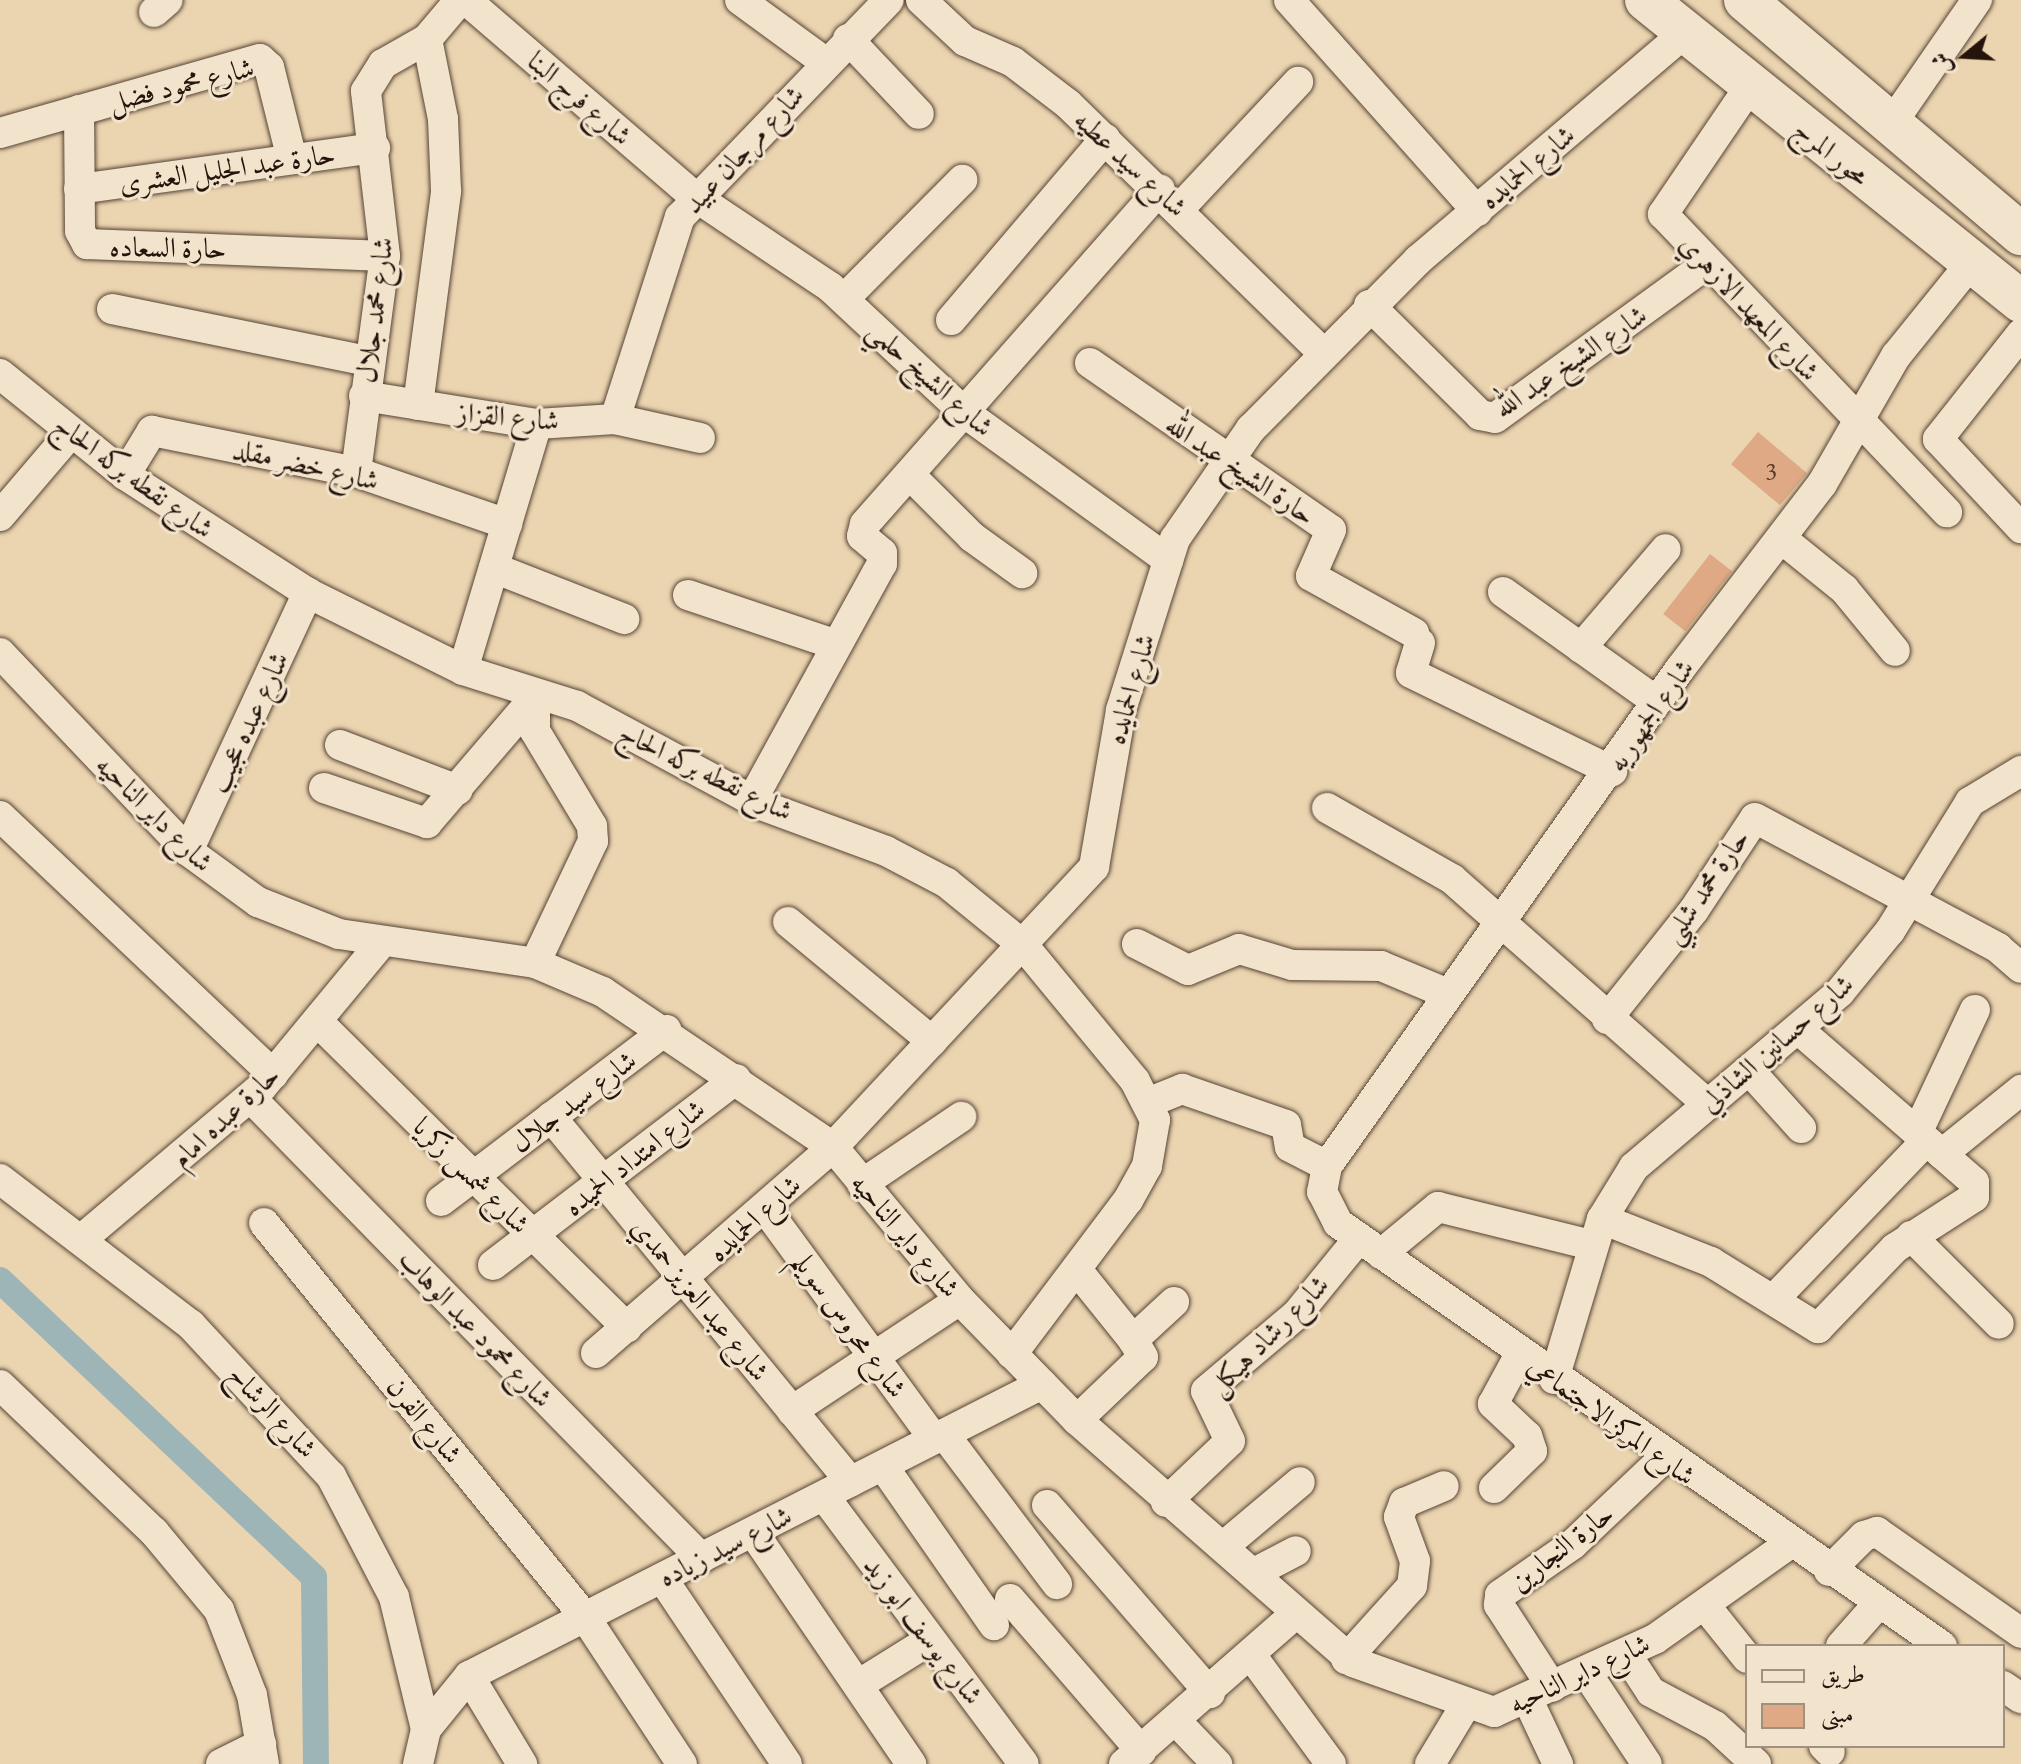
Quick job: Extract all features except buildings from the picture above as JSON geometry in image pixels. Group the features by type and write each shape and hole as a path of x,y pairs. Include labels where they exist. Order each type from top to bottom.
{"main road":[{"name":"محور المرج","path":"1646,0 2021,301"},
{"path":"1745,0 2021,234"}],"street":[{"path":"740,0 825,62"},
{"name":"شارع مرجان عبيد","path":"615,419 669,239 694,196 889,0"},
{"name":"شارع سيد عطيه","path":"921,0 961,38 1013,62 1105,139 1170,199 1321,351"},
{"path":"1289,0 1477,211"},
{"path":"1892,123 1977,0"},
{"name":"شارع محمد جلال","path":"356,472 367,361 385,256 375,148 366,107 372,76 427,39 452,4"},
{"name":"شارع فرج البنا","path":"452,4 694,196"},
{"name":"شارع الحمايده","path":"596,1353 685,1280 833,1147 1023,945 1101,853 1112,748 1168,560 1227,461 1321,351 1369,305 1685,33"},
{"path":"418,405 446,191 443,119 427,39"},
{"path":"848,39 919,114"},
{"name":"شارع محمود فضل","path":"0,133 260,59 269,67 292,159"},
{"path":"752,800 883,559 862,528 965,413 1170,199 1298,82"},
{"name":"شارع المعهد الازهري","path":"1750,86 1662,208 1708,263 1858,423 1947,512"},
{"name":"حارة السعاده","path":"79,110 80,231 94,246 385,256"},
{"path":"951,320 1105,139"},
{"name":"حارة عبد الجليل العشرى","path":"79,189 375,148"},
{"path":"844,299 962,180"},
{"name":"شارع الشيخ حلمي","path":"694,196 844,299 965,413 1168,560"},
{"name":"شارع الشيخ عبد الله","path":"1369,305 1480,415 1495,418 1708,263"},
{"name":"شارع الجمهوريه","path":"1327,1166 1448,994 1612,771 1657,702 1782,539 1858,423 1896,356 1971,263"},
{"path":"112,309 367,361"},
{"path":"2021,334 1938,439 2021,528"},
{"name":"حارة الشيخ عبد الله","path":"1090,363 1333,532 1311,576 1417,638 1411,673 1612,771"},
{"name":"شارع نقطه بركه الحاج","path":"4,385 125,475 308,593 463,670 535,697 577,706 752,800 947,883 1023,945 1150,1102"},
{"name":"شارع القزاز","path":"364,396 537,424 615,419 700,438"},
{"path":"463,670 537,424"},
{"name":"شارع خضر مقلد","path":"125,475 152,431 356,472 507,524"},
{"path":"0,516 71,433"},
{"path":"910,475 1022,573"},
{"path":"1782,539 1844,589 1895,651"},
{"path":"1581,648 1666,549"},
{"path":"494,568 624,619"},
{"path":"1503,592 1657,702"},
{"name":"شارع عبده عجيب","path":"188,851 308,593"},
{"path":"688,595 837,645"},
{"name":"شارع داير الناحيه","path":"0,653 188,851 271,909 382,942 535,963 603,992 666,1030 833,1147 960,1300 1077,1420 1166,1502 1224,1546 1254,1573 1293,1616 1346,1659 1465,1706 1494,1712 1626,1654 1707,1608 1788,1545"},
{"path":"324,788 422,823 458,790 535,697"},
{"path":"535,697 535,731 592,826 593,841 535,963"},
{"path":"340,745 458,790"},
{"name":"شارع حسانين الشاذلي","path":"1554,1379 1597,1232 1634,1167 1799,1030 1857,972 1909,901 1970,802 2021,771"},
{"path":"1327,808 1452,879 1498,925 1707,1104"},
{"path":"0,816 273,1074"},
{"name":"حارة محمد شلبي","path":"1607,1019 1694,910 1749,820 1909,901"},
{"path":"1909,901 1998,948 2021,968"},
{"path":"788,922 932,1041"},
{"name":"حارة عبده امام","path":"83,1238 251,1098 382,942"},
{"path":"1137,944 1188,970 1239,949 1292,965 1381,966 1448,994"},
{"path":"1929,1142 1975,1010"},
{"name":"شارع شمس زكريا","path":"317,1021 627,1328"},
{"name":"شارع سيد جلال","path":"441,1201 666,1030"},
{"path":"1370,1246 1438,1207 1597,1232 1711,1262 1775,1298 1818,1328 1911,1236 1976,1193 1974,1182 1799,1030"},
{"path":"1749,1070 1801,1128"},
{"name":"شارع امتداد الحميده","path":"493,1265 736,1079"},
{"path":"1012,1354 1077,1270 1147,1166 1154,1139 1150,1102 1182,1089 1286,1125 1290,1147 1327,1166"},
{"path":"1775,1298 1929,1142 2021,1090"},
{"name":"شارع محمود عبد الوهاب","path":"251,1098 701,1558"},
{"name":"شارع عبد العزيز حمدي","path":"551,1117 851,1482"},
{"path":"862,1184 961,1117"},
{"name":"شارع المركز الاجتماعي","path":"1327,1166 1327,1212 1370,1246 1788,1545 1939,1644"},
{"name":"شارع الرشاح","path":"0,1179 83,1238 191,1325 331,1476 394,1597 426,1729"},
{"name":"شارع محروس سويلم","path":"765,1208 874,1357 939,1437"},
{"name":"شارع الفرن","path":"264,1223 585,1617 682,1764"},
{"path":"1911,1236 1999,1324"},
{"name":"شارع رشاد هيكل","path":"1166,1502 1230,1441 1206,1391 1286,1325 1370,1246"},
{"path":"1077,1270 1143,1357 1077,1420"},
{"path":"792,1411 960,1300"},
{"path":"1133,1340 1174,1302"},
{"path":"1494,1488 1532,1451 1527,1436 1493,1404 1520,1354"},
{"name":"شارع سيد زياده","path":"426,1729 469,1676 1042,1384"},
{"path":"0,1385 196,1579 238,1652 262,1754 221,1764"},
{"path":"939,1437 1057,1584"},
{"name":"حارة النجارين","path":"1539,1693 1499,1605 1500,1595 1573,1544 1665,1457"},
{"path":"883,1466 994,1625"},
{"path":"1224,1546 1300,1482"},
{"path":"1346,1659 1412,1586 1415,1561 1399,1517 1404,1503 1444,1486"},
{"name":"شارع يوسف ابو زيد","path":"824,1496 1024,1764"},
{"path":"1047,1505 1210,1693"},
{"path":"753,1532 911,1764"},
{"path":"1829,1571 1864,1536 1877,1532 2021,1633"},
{"path":"1254,1573 1296,1551"},
{"path":"662,1578 787,1764"},
{"path":"1010,1599 1132,1758 1178,1723 1293,1616"},
{"path":"1843,1644 1878,1604"},
{"path":"1707,1608 1745,1656"},
{"path":"858,1685 930,1640"},
{"path":"1626,1654 1651,1692 1745,1748"},
{"path":"1251,1655 1331,1764"},
{"path":"1586,1672 1647,1764"},
{"path":"469,1676 522,1764"},
{"path":"1539,1693 1558,1764"},
{"path":"1430,1764 1465,1706"},
{"path":"1178,1723 1217,1764"},
{"path":"418,1764 426,1729"}],"waterway":[{"path":"0,1280 314,1577 316,1764"}]}
